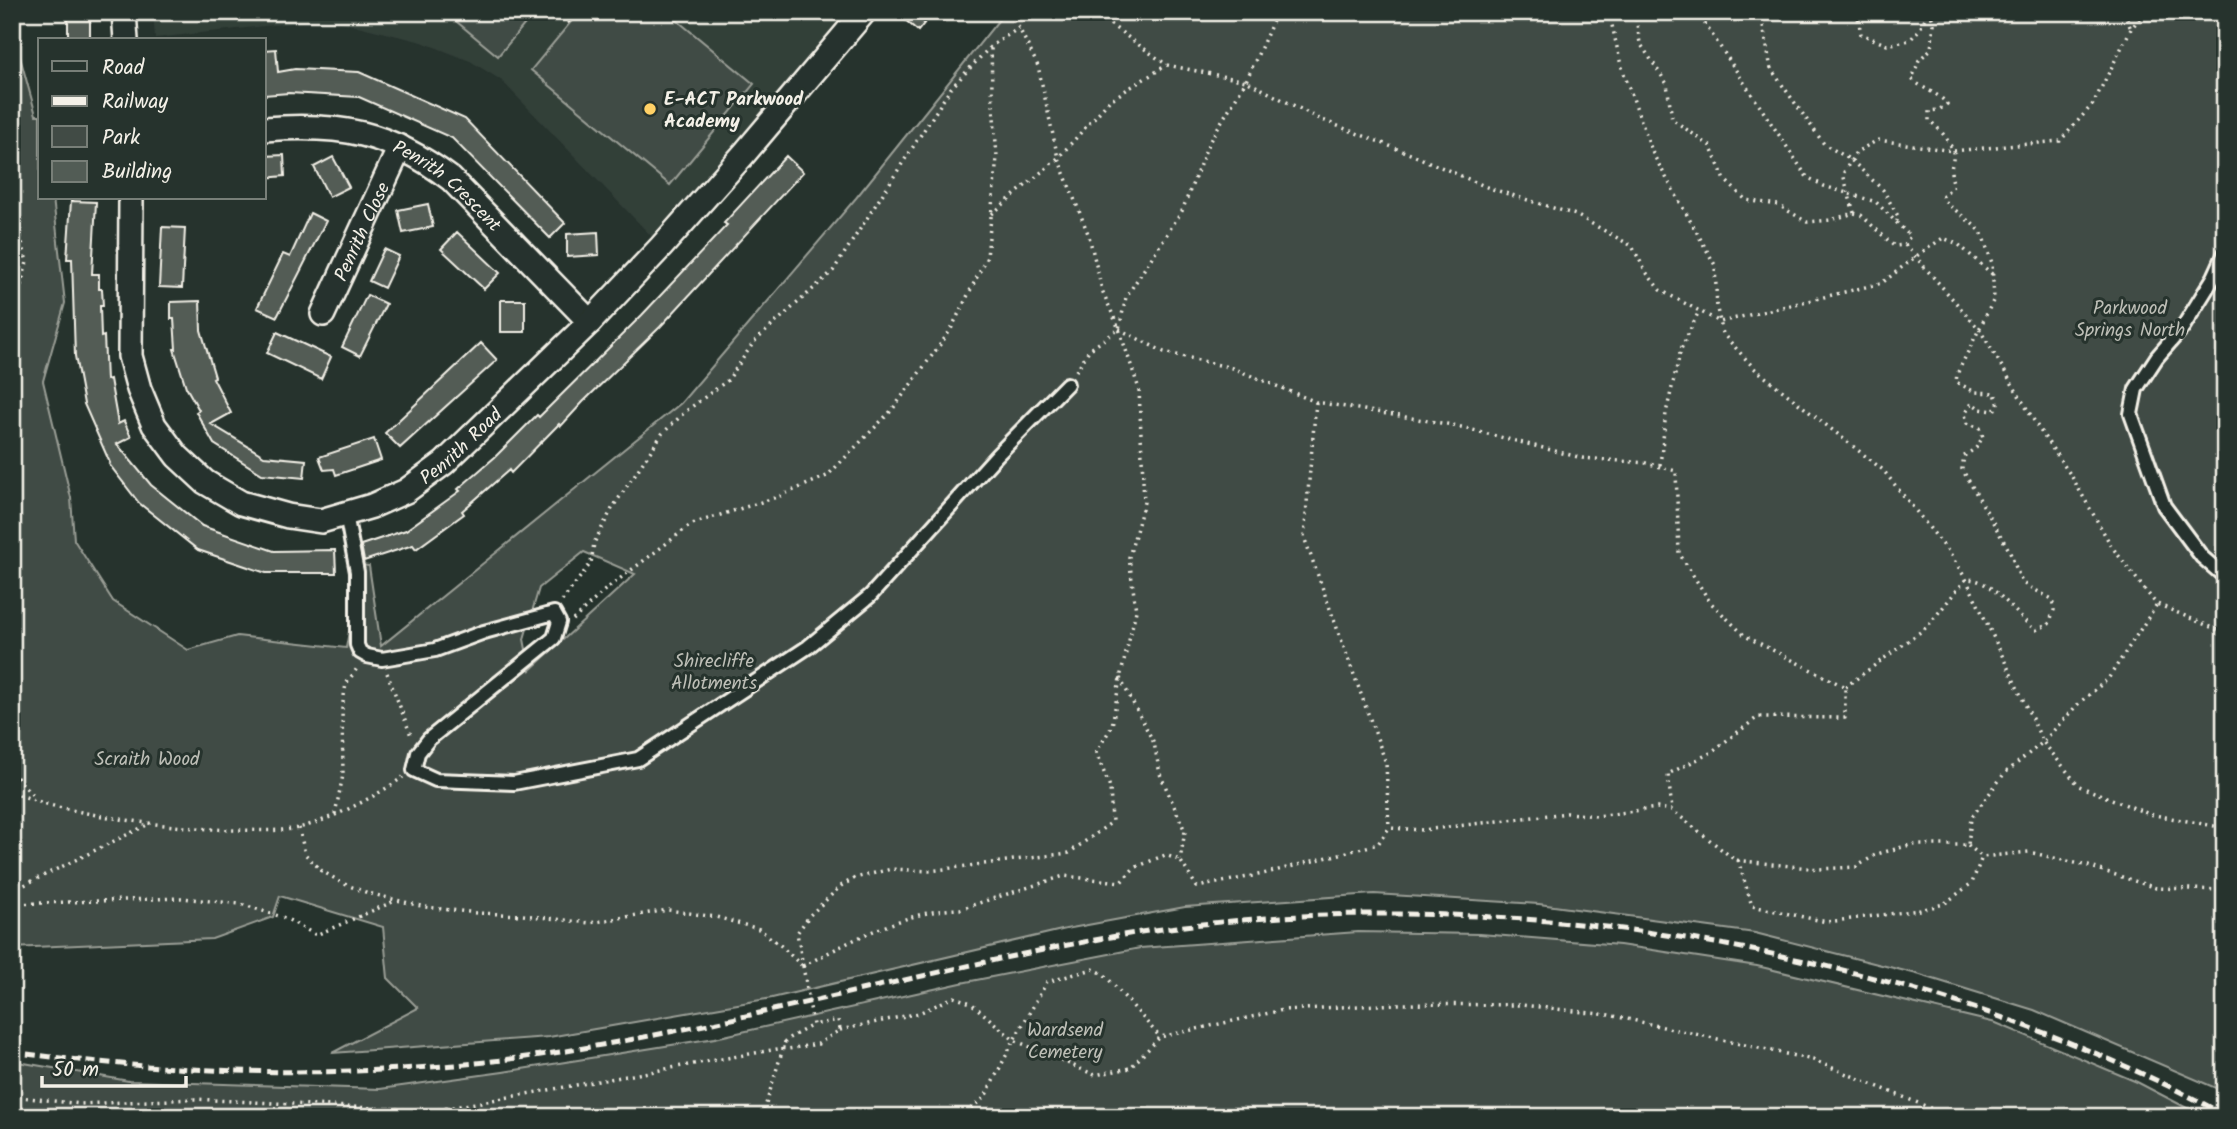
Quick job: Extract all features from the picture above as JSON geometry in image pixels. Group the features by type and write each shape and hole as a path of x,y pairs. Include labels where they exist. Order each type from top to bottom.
{"street":[{"path":"125,12 126,38"},
{"name":"Penrith Road","path":"131,200 130,356 139,390 154,425 177,456 205,482 241,503 288,516 321,521 372,506 406,491 444,463 590,322 734,165 864,12"},
{"name":"Penrith Crescent","path":"266,129 326,127 362,132 425,159 451,179 590,322"},
{"name":"Penrith Close","path":"323,314 400,147"}],"lane":[{"path":"2225,253 2214,277 2183,327 2157,357 2136,389 2131,414 2164,506 2202,558 2225,577"},
{"path":"346,514 357,572 357,645 360,652 367,656 382,659 435,650 484,632 554,613 559,622 554,638 429,739 418,753 414,770 436,780 514,783 638,759 808,647 870,596 997,455 1068,384"}],"path":[{"path":"558,12 570,23"},
{"path":"1005,12 1021,12"},
{"path":"1094,12 1167,65 1246,81 1320,119 1489,188 1576,215 1632,246 1646,272 1660,290 1720,322 1882,283 1943,238 1958,244 1992,274"},
{"path":"1068,384 1089,350 1119,329 1126,297 1182,211 1208,145 1246,81 1277,12"},
{"path":"1609,12 1621,65 1653,154 1715,265 1723,334 1754,368 1883,470 1948,551 1966,579 2043,742 2079,786 2150,814 2225,828"},
{"path":"1635,12 1640,43 1667,84 1672,119 1710,146 1725,180 1746,200 1778,205 1807,222 1831,220 1854,213 1861,215 1894,246 1905,245"},
{"path":"1697,12 1807,177 1824,186 1876,202 1910,236 1905,245"},
{"path":"1763,12 1762,20 1771,69 1824,144 1851,160 1883,190 1898,216 1897,223"},
{"path":"1857,12 1861,34 1887,46 1910,40 1929,12"},
{"path":"1929,12 1934,24 1931,49 1919,60 1912,79 1941,96 1947,104 1939,110 1929,111 1929,121 1937,125 1953,151 1950,173 1954,185 1943,196 1944,201 1981,231 1992,263 1994,299 1957,374 1956,382 1975,391 1995,393 1998,403 1994,411 1980,409 1972,403 1965,414 1967,422 1980,428 1983,437 1976,448 1964,456 1962,469 2009,551 2022,583 2052,600 2054,610 2049,624 2036,630 2011,609 1992,587 1974,579 1966,579"},
{"path":"2124,12 2131,29"},
{"path":"1854,213 1843,174 1856,152 1878,140 1953,151 2060,141 2093,104 2131,29 2144,12"},
{"path":"814,1025 797,933 810,915 841,886 855,877 891,869 929,871 1069,853 1112,822 1110,787 1096,753 1112,726 1136,611 1129,558 1143,502 1139,389 1119,329 1102,290 1089,236 1058,158 1038,66 1011,14"},
{"path":"554,613 591,563 594,543 612,507 662,434 686,411 728,380 754,342 833,271 951,88 991,46 1019,28"},
{"path":"554,638 606,590 692,524 780,496 827,476 892,410 950,331 986,257 997,157 991,46"},
{"path":"991,215 1058,158 1110,100 1167,65"},
{"path":"12,202 27,262 12,321"},
{"path":"1905,245 1980,330 2039,429 2072,477 2112,547 2157,604 2225,633"},
{"path":"1660,465 1666,412 1681,349 1699,311"},
{"path":"1119,329 1164,352 1232,368 1316,402 1453,425 1582,458 1660,465 1676,471 1679,553 1710,602 1745,636 1845,687"},
{"path":"803,966 873,930 942,909 960,909 1064,876 1121,882 1134,867 1165,855 1180,860 1197,887 1263,874 1378,844 1389,828 1386,763 1304,537 1316,402"},
{"path":"1845,687 1927,627 1966,579"},
{"path":"1968,845 1971,818 2004,774 2043,742 2079,703 2108,679 2157,604"},
{"path":"335,814 343,775 342,708 346,684 367,656"},
{"path":"382,659 418,753"},
{"path":"1120,678 1154,743 1160,774 1185,831 1180,860"},
{"path":"1672,810 1668,774 1710,753 1758,717 1845,718 1845,687"},
{"path":"12,793 56,807 153,822 209,829 270,831 299,828 335,814 388,788 414,770"},
{"path":"12,772 36,799"},
{"path":"1389,828 1423,830 1567,813 1597,816 1657,808 1672,810 1738,860 1819,869 1856,867 1877,853 1910,845 1968,845 1982,857 2029,852 2088,866 2156,888 2225,890"},
{"path":"12,891 153,822"},
{"path":"299,828 304,854 322,872 355,888 397,900 451,910 589,923 668,910 716,917 759,929 803,966"},
{"path":"1738,860 1752,906 1827,922 1920,910 1944,904 1972,883 1982,857"},
{"path":"12,904 181,898 241,904 285,918 316,935 397,900"},
{"path":"960,1117 985,1097 1047,982 1093,969 1104,975 1160,1037"},
{"path":"12,1096 80,1104 194,1099 431,1111 818,1044 840,1030 919,1013 954,997 971,1003 1014,1040 1095,1075 1130,1068 1160,1037 1283,1010 1398,1004 1522,1005 1609,1015 1813,1060 1952,1117"},
{"path":"762,1117 783,1048 789,1038 814,1025 838,1020 840,1030"}],"shaded area":[{"name":"E-ACT Parkwood Academy","path":"153,12 846,12 791,79 752,138 657,242 501,80 470,61 422,42 329,19 155,38"}],"green space":[{"path":"445,12 535,12 498,56"},
{"path":"579,12 667,12 754,84 670,185 531,70"},
{"path":"1005,12 2225,12 2225,1092 2034,1010 1917,974 1755,933 1539,904 1374,894 1185,907 1066,929 772,998 549,1037 332,1053 418,1008 388,978 383,927 280,896 273,917 212,939 12,948 12,28 38,115 38,200 53,200 65,303 43,381 71,498 74,540 113,601 188,650 237,636 346,648 361,565 369,566 381,646 681,403 856,198","holes":["584,552 635,574 530,670 524,639 539,588"]},
{"name":"Wardsend Cemetery","path":"1358,932 1480,934 1620,945 1757,966 1996,1023 2137,1082 2204,1117 12,1117 12,1061 129,1081 380,1089 715,1038 961,983 1140,948"}],"building":[{"path":"68,12 90,12 90,38 68,38"},
{"path":"896,12 933,12 918,31"},
{"path":"276,49 278,72 295,69 359,72 465,119 565,223 550,238 452,138 359,97 289,93 266,95 266,50"},
{"path":"284,155 285,176 266,178 266,156"},
{"path":"786,156 803,172 660,327 561,426 559,424 511,473 509,470 462,511 464,514 416,549 413,545 364,561 361,545 406,530 460,491 458,489 537,415 539,417 642,315 727,225 724,223"},
{"path":"333,157 349,187 329,197 314,167"},
{"path":"71,201 96,202 92,274 99,274 99,289 102,289 101,337 104,336 106,380 110,379 118,424 124,421 131,437 117,444 151,485 202,526 274,551 335,550 336,573 266,573 198,550 139,503 109,464 84,404 75,356 72,259 67,259"},
{"path":"428,204 433,227 403,233 398,210"},
{"path":"310,213 326,221 277,317 257,308 283,254 290,257"},
{"path":"162,227 185,228 182,288 159,287"},
{"path":"457,232 500,273 484,289 441,249"},
{"path":"598,232 599,255 567,257 567,234"},
{"path":"384,249 399,256 384,288 369,281"},
{"path":"367,295 386,304 360,356 342,347"},
{"path":"501,300 525,300 525,332 501,332"},
{"path":"200,301 201,330 215,377 213,378 231,413 211,424 264,456 306,460 304,478 262,474 214,444 186,387 174,349 174,319 171,319 171,302"},
{"path":"277,332 331,357 321,379 267,353"},
{"path":"481,343 497,360 400,448 385,433"},
{"path":"374,439 381,460 336,475 334,469 324,470 319,457"}],"railway":[{"path":"12,1052 153,1067 295,1072 366,1071 508,1059 645,1037 1111,937 1249,919 1391,914 1537,920 1682,938 1826,966 1966,1005 2100,1055 2225,1115"}],"place":[{"name":"E-ACT Parkwood Academy","path":"650,109"}],"park label":[{"name":"Parkwood Springs North","path":"2130,318"},
{"name":"Shirecliffe Allotments","path":"714,671"},
{"name":"Scraith Wood","path":"147,758"}]}
